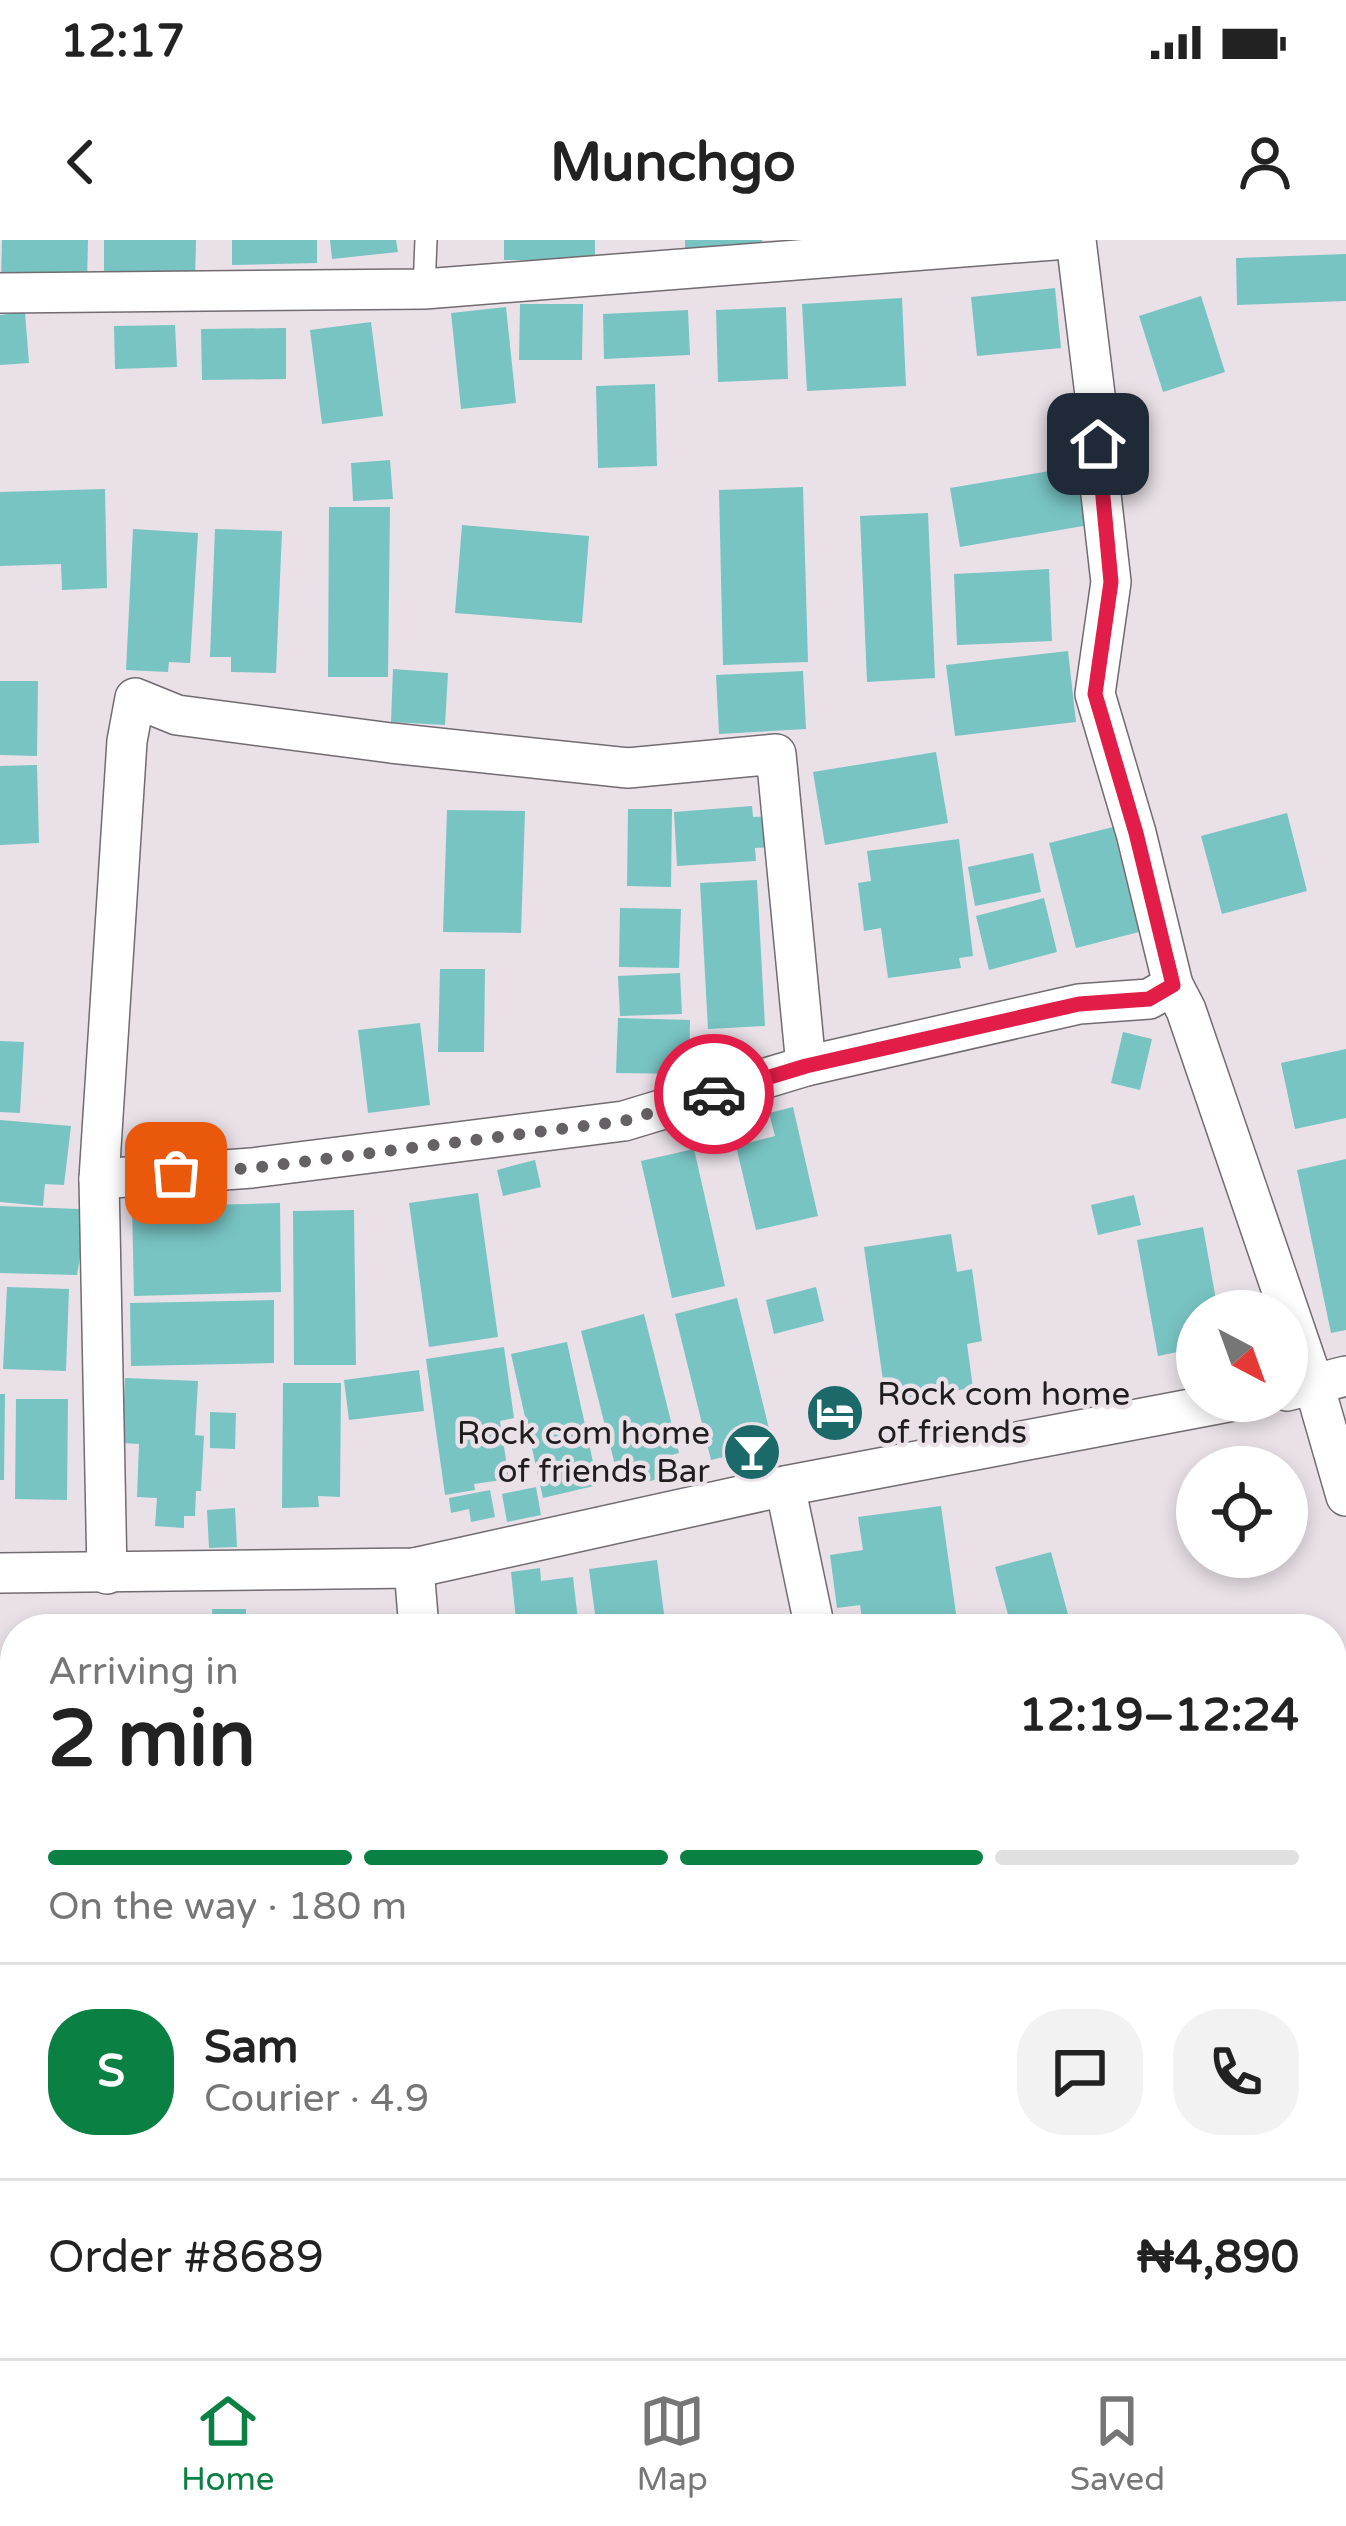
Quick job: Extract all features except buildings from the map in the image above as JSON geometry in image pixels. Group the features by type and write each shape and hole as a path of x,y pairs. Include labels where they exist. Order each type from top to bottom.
{"street":[{"path":"0,293 424,289 1054,240"},
{"path":"1076,240 1111,582 1095,694 1136,833 1173,985 1186,1010 1316,1384 1346,1496"},
{"path":"107,1574 99,1179 127,741 135,698 177,715 628,768 776,754 806,1066"},
{"path":"99,1179 253,1168 624,1121 806,1066 1079,1004 1149,999 1173,985"},
{"path":"0,1574 414,1568 785,1486 1176,1412"},
{"path":"785,1486 812,1614"},
{"path":"414,1568 418,1614"}],"lane":[{"path":"424,289 426,240"}],"way so far":[{"path":"176,1173 253,1168 624,1121 714,1094"}],"place":[{"name":"Rock com home of friends","path":"835,1413"},
{"name":"Rock com home of friends Bar","path":"752,1452"}],"route":[{"path":"714,1094 806,1066 1079,1004 1149,999 1173,985 1136,833 1095,694 1111,582 1098,444"}]}
